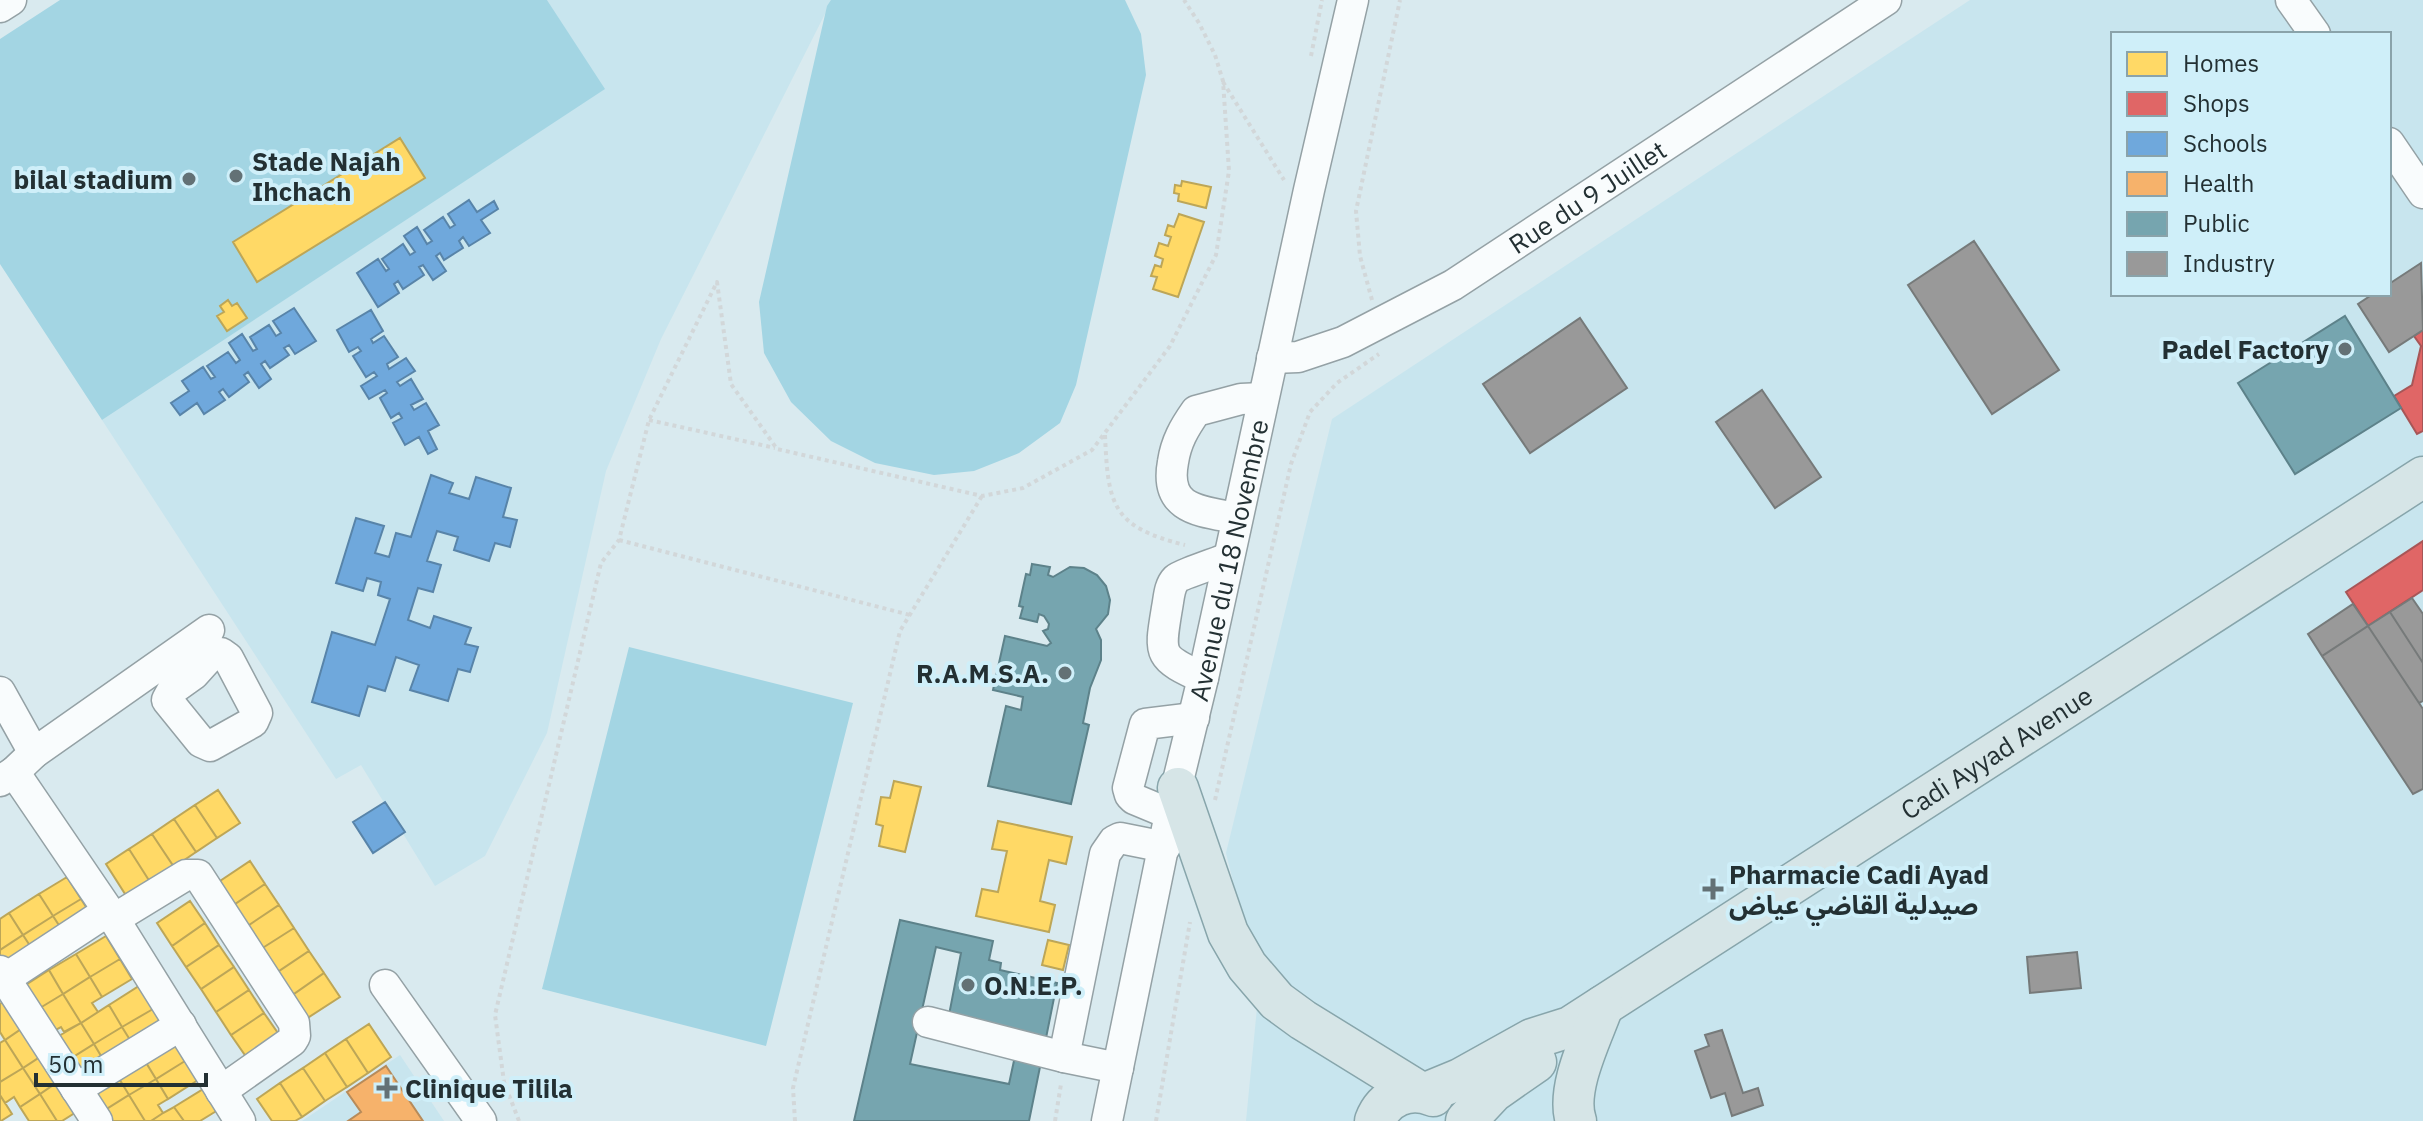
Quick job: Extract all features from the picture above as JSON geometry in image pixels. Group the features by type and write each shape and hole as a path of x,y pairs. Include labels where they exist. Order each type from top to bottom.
{"main road":[{"name":"Cadi Ayyad Avenue","path":"1586,1016 2423,477"},
{"path":"1174,801 1228,933 1247,966 1277,1001 1422,1092 1438,1098 1448,1107 1455,1121"},
{"path":"1375,1121 1389,1100 1402,1093 1422,1092 1460,1079 1532,1039 1586,1016"},
{"path":"1466,1121 1493,1092 1545,1057 1586,1016"},
{"path":"1576,1121 1574,1099 1586,1016"}],"street":[{"path":"0,7 11,0"},
{"name":"Avenue du 18 Novembre","path":"1107,1121 1236,518 1353,0"},
{"name":"Rue du 9 Juillet","path":"1272,358 1298,357 1319,351 1453,285 1886,0"},
{"path":"2291,0 2314,32"},
{"path":"2391,146 2423,193"},
{"path":"1236,518 1200,511 1177,497 1172,491 1174,454 1180,436 1196,411 1241,399 1263,398"},
{"path":"1203,678 1176,665 1163,654 1161,644 1171,588 1178,576 1228,558"},
{"path":"16,769 186,663 209,630"},
{"path":"0,692 16,769 240,1121"},
{"path":"1174,801 1134,799 1128,788 1145,724 1194,718"},
{"path":"1064,1057 1105,854 1120,838 1165,847"},
{"path":"97,1121 2,977 186,875 198,875 294,1023 295,1036 292,1041 221,1091"},
{"path":"385,985 481,1121"},
{"path":"928,1022 1118,1068"},
{"path":"76,1089 181,1025"}],"path":[{"path":"649,420 982,496 1023,488 1092,450 1170,346 1216,255 1229,171 1223,81 1215,55 1184,0"},
{"path":"1215,801 1291,464 1310,412 1337,383 1378,357 1384,341 1360,256 1356,211 1400,0"},
{"path":"1223,81 1285,182"},
{"path":"519,1121 504,1082 495,1015 601,563 619,540 649,420 717,282 731,384 777,449"},
{"path":"1105,432 1107,478 1120,515 1151,537 1228,558"},
{"path":"795,1121 793,1088 900,631 982,496"},
{"path":"619,540 910,615"},
{"path":"1156,1121 1190,921"},
{"path":"1055,1121 1064,1057"}],"shaded area":[{"name":"Stade Najah Ihchach","path":"60,0 547,0 605,89 102,420 0,264 0,39"},
{"path":"547,0 832,0 661,339 606,471 547,733 485,856 435,886 361,765 336,779 102,420 604,89"},
{"path":"831,0 1125,0 1141,34 1146,75 1076,385 1060,423 1019,453 974,471 934,475 875,463 831,441 791,402 764,353 759,302 827,6"},
{"path":"1970,0 2423,0 2423,1121 1246,1121 1259,987 1226,853 1332,419"},
{"path":"629,647 853,703 766,1046 542,989"},
{"name":"Clinique Tilila","path":"400,1055 444,1121 302,1121"}],"building: Homes":[{"path":"400,138 425,178 257,282 233,242"},
{"path":"1182,181 1211,187 1206,208 1178,201 1179,194 1174,193 1175,185 1181,186"},
{"path":"1179,214 1204,222 1178,297 1153,289 1157,277 1151,276 1155,265 1161,267 1163,259 1155,256 1159,243 1168,246 1171,237 1165,235 1168,225 1174,227"},
{"path":"228,300 232,306 237,303 247,318 227,331 217,316 224,312 220,306"},
{"path":"894,781 921,787 905,852 879,846 883,826 876,824 881,797 890,798"},
{"path":"218,790 240,823 217,838 195,805"},
{"path":"195,805 217,838 196,852 174,819"},
{"path":"174,819 196,852 174,867 152,834"},
{"path":"998,821 1072,837 1066,864 1049,860 1040,901 1055,905 1049,932 976,916 982,889 998,892 1007,851 992,849"},
{"path":"152,834 174,867 150,882 129,849"},
{"path":"129,849 150,882 127,897 106,864"},
{"path":"250,861 265,884 232,906 217,883"},
{"path":"67,877 81,899 53,916 39,894"},
{"path":"265,884 279,905 246,927 232,906"},
{"path":"39,894 53,916 23,935 9,913"},
{"path":"81,899 93,918 66,936 53,916"},
{"path":"190,901 205,923 172,946 157,923"},
{"path":"279,905 294,928 261,949 246,927"},
{"path":"9,913 23,935 0,950 0,919"},
{"path":"53,916 66,936 36,955 23,935"},
{"path":"205,923 219,945 186,967 172,946"},
{"path":"294,928 309,951 276,973 261,949"},
{"path":"23,935 36,955 9,972 0,957 0,950"},
{"path":"106,936 120,959 90,977 76,954"},
{"path":"1048,940 1069,945 1063,970 1042,965"},
{"path":"219,945 234,967 201,989 186,967"},
{"path":"309,951 324,973 291,996 276,973"},
{"path":"76,954 90,977 63,994 49,970"},
{"path":"120,959 132,979 102,997 90,977"},
{"path":"234,967 249,990 216,1012 201,989"},
{"path":"49,970 63,994 35,1011 21,988"},
{"path":"324,973 340,997 306,1019 291,996"},
{"path":"90,977 102,997 92,1003 98,1012 81,1023 63,994"},
{"path":"139,986 153,1009 122,1027 109,1005"},
{"path":"249,990 264,1013 231,1035 216,1012"},
{"path":"63,994 81,1023 64,1032 61,1027 48,1034 35,1011"},
{"path":"10,997 27,1025 5,1040 0,1032 0,1004"},
{"path":"109,1005 122,1027 94,1044 81,1023"},
{"path":"153,1009 165,1030 135,1048 122,1027"},
{"path":"264,1013 280,1036 247,1058 231,1035"},
{"path":"81,1023 94,1044 65,1062 52,1040"},
{"path":"369,1024 391,1057 368,1073 346,1039"},
{"path":"27,1025 46,1053 23,1068 5,1040"},
{"path":"122,1027 135,1048 107,1066 94,1044"},
{"path":"171,1037 185,1061 156,1079 142,1056"},
{"path":"346,1039 368,1073 347,1087 325,1053"},
{"path":"5,1040 23,1068 0,1082 0,1043"},
{"path":"94,1044 107,1066 78,1083 65,1062"},
{"path":"46,1053 62,1079 40,1094 23,1068"},
{"path":"325,1053 347,1087 325,1101 303,1068"},
{"path":"142,1056 156,1079 129,1095 115,1072"},
{"path":"185,1061 198,1080 168,1099 156,1079"},
{"path":"23,1068 40,1094 20,1107 14,1097 5,1103 0,1095 0,1082"},
{"path":"303,1068 325,1101 302,1117 280,1083"},
{"path":"115,1072 129,1095 100,1113 86,1090"},
{"path":"62,1079 81,1109 57,1121 40,1094"},
{"path":"156,1079 168,1099 158,1105 163,1113 151,1121 145,1121 129,1095"},
{"path":"280,1083 302,1117 295,1121 272,1121 257,1099"},
{"path":"205,1088 218,1110 200,1121 184,1121 174,1107"},
{"path":"40,1094 57,1121 29,1121 20,1107"},
{"path":"0,1095 12,1114 1,1121 0,1121"},
{"path":"129,1095 145,1121 105,1121 100,1113"},
{"path":"174,1107 184,1121 151,1121 163,1113"}],"building: Shops":[{"path":"2423,330 2423,431 2417,434 2394,396 2412,385 2421,346 2414,336"},
{"path":"2423,541 2423,590 2368,626 2346,592"}],"building: Schools":[{"path":"469,200 477,212 494,201 498,209 481,220 490,233 469,246 463,237 459,241 463,248 444,260 440,253 436,256 446,271 433,280 423,265 419,267 424,275 403,289 398,281 394,284 399,293 378,307 357,273 378,259 386,271 389,269 382,259 403,244 410,255 415,252 404,236 417,227 427,244 432,241 424,230 443,217 450,228 455,225 448,214"},
{"path":"294,308 316,341 295,354 289,345 284,348 289,355 270,368 265,361 261,364 271,379 259,388 248,372 244,375 249,382 229,397 223,389 219,392 225,400 204,414 197,403 180,415 171,403 189,391 182,381 203,367 211,379 215,377 207,366 228,352 236,363 240,360 229,343 242,334 253,351 257,349 250,337 269,325 276,336 281,333 273,321"},
{"path":"371,310 383,331 371,339 373,343 384,336 398,357 387,364 389,369 406,358 415,371 397,382 400,386 411,379 423,399 411,405 414,410 426,403 439,425 428,431 437,449 428,454 419,437 405,445 393,423 402,418 399,413 391,418 380,398 387,393 385,390 369,399 361,386 377,376 374,372 366,377 353,356 361,351 358,347 349,352 337,330"},
{"path":"431,475 453,483 449,493 469,499 476,477 511,488 503,517 517,520 510,547 495,543 489,561 454,550 458,537 437,531 427,561 441,565 433,592 418,588 408,620 430,628 434,616 471,628 465,644 478,647 470,672 458,669 448,701 410,690 419,665 396,657 385,691 368,686 359,716 312,702 332,632 375,645 390,599 378,595 381,582 367,578 363,591 336,583 356,518 384,526 375,553 389,557 396,533 411,537"},
{"path":"385,802 405,832 373,853 353,822"}],"building: Health":[{"path":"386,1066 423,1121 348,1121 361,1112 347,1092"}],"building: Public":[{"path":"2345,316 2401,408 2295,474 2238,383"},
{"path":"1032,564 1050,567 1048,575 1053,577 1070,567 1084,568 1097,575 1106,586 1110,600 1108,614 1096,629 1101,640 1101,660 1090,688 1083,723 1089,725 1071,804 988,786 1006,706 1021,710 1023,697 993,690 1005,636 1047,646 1051,643 1043,631 1048,629 1049,624 1044,616 1039,614 1037,622 1020,618 1023,607 1019,606 1026,574 1030,575"},
{"path":"900,920 993,941 989,960 1001,963 1000,970 1057,983 1044,1048 949,1015 961,953 936,947 910,1064 1009,1084 1015,1056 1041,1062 1029,1121 854,1121"}],"building: Industry":[{"path":"1974,241 2059,370 1992,414 1908,285"},
{"path":"2421,263 2423,330 2389,352 2358,304 2370,296 2391,296 2391,283"},
{"path":"1580,318 1627,388 1530,453 1483,384"},
{"path":"1762,390 1821,477 1775,508 1716,422"},
{"path":"2412,598 2423,614 2423,663 2390,612"},
{"path":"2353,604 2368,626 2322,656 2308,634"},
{"path":"2390,612 2423,663 2423,701 2419,703 2368,626"},
{"path":"2368,626 2423,709 2423,789 2413,794 2322,656"},
{"path":"2077,952 2081,988 2030,993 2027,957"},
{"path":"1722,1030 1743,1093 1758,1088 1763,1105 1732,1116 1725,1093 1711,1098 1695,1051 1709,1046 1705,1035"}],"place":[{"name":"Stade Najah Ihchach","path":"236,176"},
{"name":"bilal stadium","path":"189,179"},
{"name":"Padel Factory","path":"2345,349"},
{"name":"R.A.M.S.A.","path":"1065,673"},
{"name":"Pharmacie Cadi Ayad صيدلية القاضي عياض","path":"1713,889"},
{"name":"O.N.E.P.","path":"968,985"},
{"name":"Clinique Tilila","path":"387,1088"}]}
